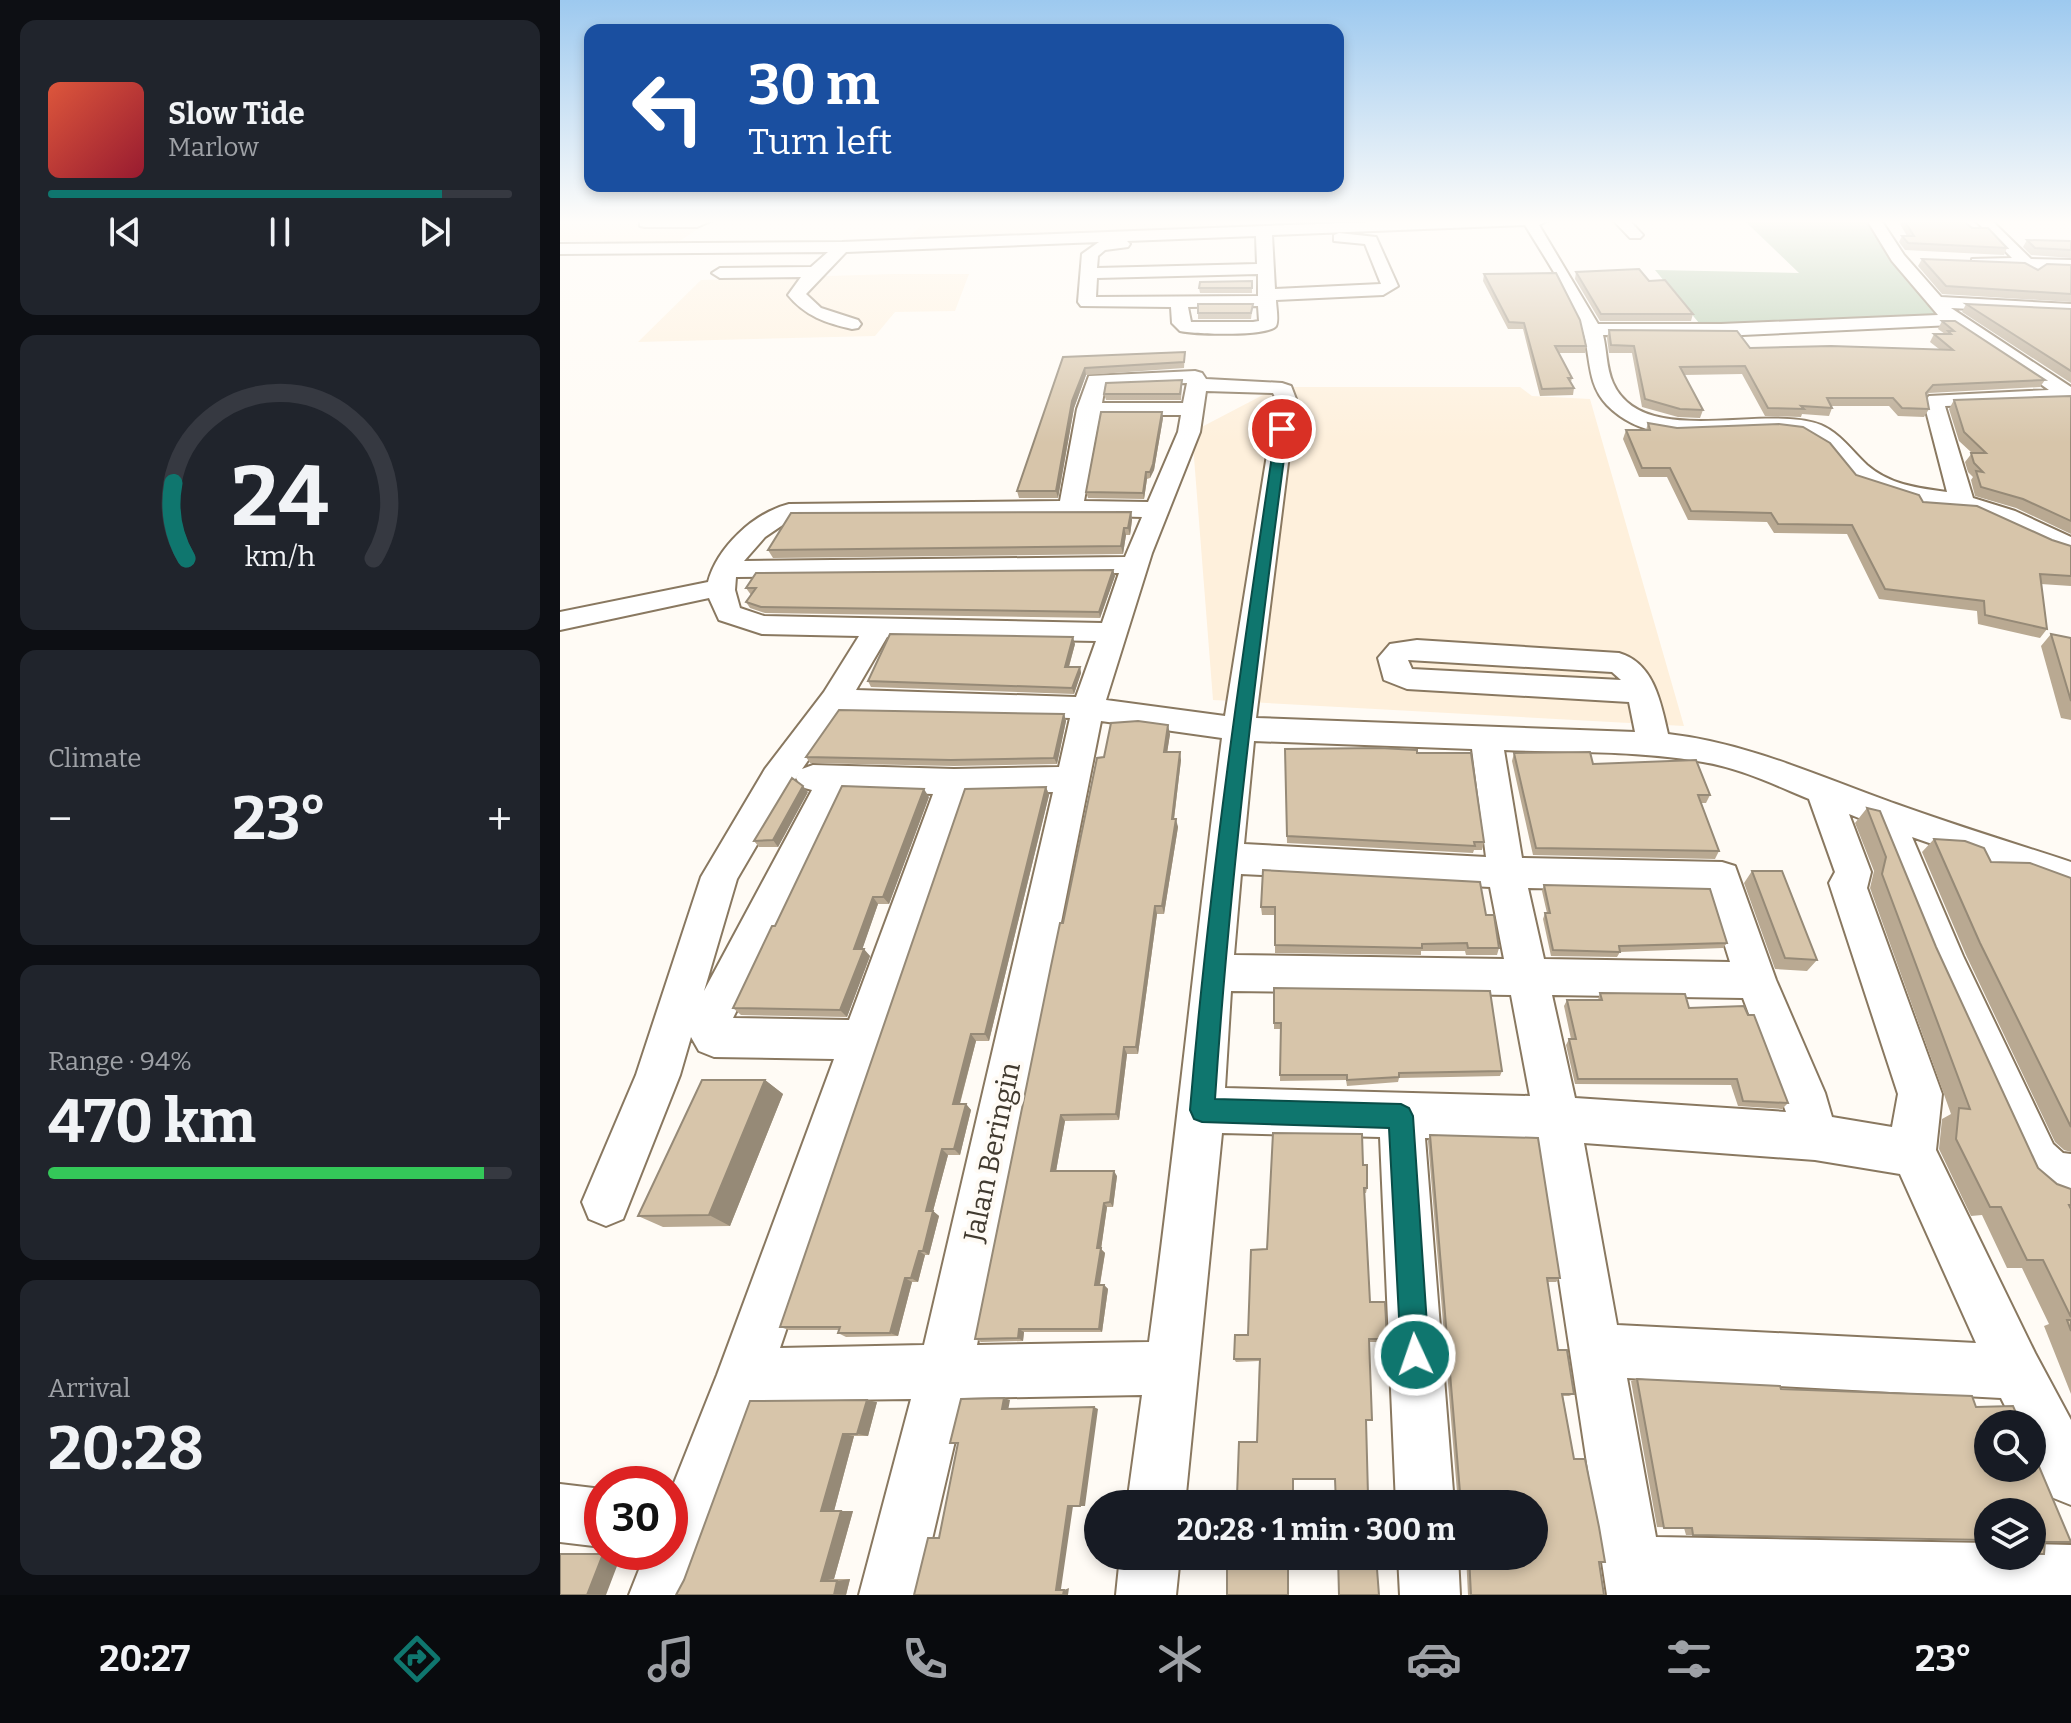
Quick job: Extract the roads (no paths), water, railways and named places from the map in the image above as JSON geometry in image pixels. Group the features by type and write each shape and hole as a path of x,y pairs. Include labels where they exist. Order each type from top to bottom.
{"street":[{"path":"797,294 815,312 852,324"},
{"path":"1087,294 1086,299 1091,304 1179,303 1318,294"},
{"path":"1179,303 1181,323 1186,327 1254,328 1268,324 1266,294"},
{"path":"1575,294 1592,329 1596,364 1603,387 1618,404 1642,419 1672,427 1802,426 1823,432 1871,480 2014,517 2071,547"},
{"path":"1929,294 1953,319 1973,328 2071,396"},
{"path":"1936,302 2069,308"},
{"path":"1592,329 1737,329 1953,319"},
{"path":"1071,508 1093,383 1104,377 1189,375 1195,377 1195,397"},
{"path":"1088,409 1275,387 1286,393 1239,729 1212,973 1202,1110 1157,1490"},
{"path":"1962,502 1934,403 1936,400 2071,396"},
{"name":"Jalan Beringin","path":"889,1595 945,1370 1088,708 1135,565 1189,432 1195,397"},
{"path":"1112,632 762,625 742,621 729,614 723,579 766,522 789,511 1157,510"},
{"path":"560,621 723,579 1135,565"},
{"path":"606,1202 658,1075 719,877 777,778 835,700 878,628"},
{"path":"1640,692 1407,679 1395,673 1393,658 1400,651 1417,650 1619,663 1630,668 1640,692 1654,744"},
{"path":"835,700 1088,708 1239,729 1654,744 1704,750 1743,760 1885,814 2071,877"},
{"path":"1486,737 1506,873 1557,1119 1634,1581 2071,1575"},
{"path":"777,778 954,782 1072,779"},
{"path":"835,778 709,1023 709,1031 714,1037 863,1040"},
{"path":"688,1501 744,1375 954,782"},
{"path":"1823,790 1853,872 1853,879 1847,883 1920,1094 1920,1108 1910,1138 1914,1154 2016,1372 2071,1477"},
{"path":"1885,814 1945,959 2037,1160 2053,1175 2071,1177"},
{"path":"1225,858 1506,873 1722,877 1756,980 1803,1093 1815,1137"},
{"path":"1212,973 1756,980"},
{"path":"1202,1110 1557,1119 1815,1137 1914,1154"},
{"path":"1401,1116 1424,1490"},
{"path":"1595,1350 2016,1372"},
{"path":"744,1375 1170,1368"},
{"path":"560,1513 584,1516"},
{"path":"659,1595 665,1570"},
{"path":"1146,1595 1149,1570"},
{"path":"1429,1570 1430,1595"}]}
